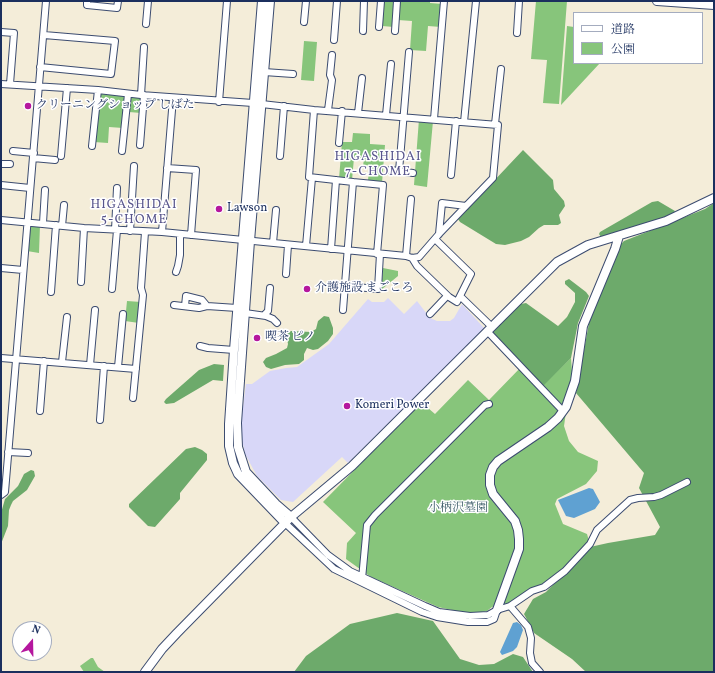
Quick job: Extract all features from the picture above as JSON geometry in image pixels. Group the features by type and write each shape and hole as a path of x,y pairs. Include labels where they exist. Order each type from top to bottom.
{"street":[{"path":"1,494 5,492 4,470 8,452 27,221 40,87 40,67 46,1"},
{"path":"87,1 87,5 117,8 118,1"},
{"path":"146,24 148,1"},
{"path":"219,102 227,1"},
{"path":"262,1 257,103 246,241 237,308 229,424 229,446 233,463 238,474 288,520 334,569 439,612 470,616 488,615 497,610 510,606 532,591 544,587 565,571 590,544 597,530 630,500 661,495 687,482"},
{"path":"257,103 264,72 270,1"},
{"path":"304,22 306,1"},
{"path":"334,40 337,1"},
{"path":"362,31 364,1"},
{"path":"379,27 381,1"},
{"path":"395,31 397,1"},
{"path":"434,119 444,1"},
{"path":"464,122 476,1"},
{"path":"517,33 519,1"},
{"path":"657,1 714,5"},
{"path":"1,32 14,33 10,84"},
{"path":"40,67 111,74 115,41 44,35"},
{"path":"140,145 144,47"},
{"path":"399,172 410,52"},
{"path":"328,110 332,80 330,76 332,55"},
{"path":"386,115 391,64"},
{"path":"1,220 27,221 84,228 162,232 419,257 437,236 493,178 498,125 495,124 501,69"},
{"path":"264,72 293,74"},
{"path":"358,113 362,78"},
{"path":"1,84 98,90 172,98 219,102 257,103 314,110 495,124"},
{"path":"13,151 33,156 58,158 67,88"},
{"path":"92,146 98,90"},
{"path":"122,151 128,94"},
{"path":"162,232 172,98"},
{"path":"280,156 284,106"},
{"path":"306,246 312,178 309,177 314,110"},
{"path":"339,143 342,111"},
{"path":"451,175 456,121"},
{"path":"1,164 10,164"},
{"path":"130,231 134,166"},
{"path":"167,168 196,170 191,235"},
{"path":"390,170 413,173"},
{"path":"312,178 383,185 378,254 378,289 345,286"},
{"path":"331,249 336,180"},
{"path":"343,310 353,182"},
{"path":"1,185 30,188"},
{"path":"112,289 117,188"},
{"path":"43,224 46,190"},
{"path":"411,198 409,257 447,296 457,302 471,274 437,236"},
{"path":"145,672 162,649 177,633 288,520 352,466 557,262 588,245 666,221 714,198"},
{"path":"437,236 442,203 466,206"},
{"path":"51,292 59,226 64,205"},
{"path":"273,243 276,210"},
{"path":"81,282 84,228"},
{"path":"133,398 143,295 141,288 145,232"},
{"path":"176,272 180,255 180,234"},
{"path":"497,610 519,549 520,539 515,521 493,494 490,485 490,475 493,467 498,461 548,427 563,411 575,381 583,326 619,236"},
{"path":"246,241 245,313 237,423 238,447 246,472 276,504 288,520"},
{"path":"286,274 288,245"},
{"path":"1,268 23,270"},
{"path":"264,316 268,311 270,288"},
{"path":"185,306 186,296 202,300 207,306"},
{"path":"430,314 447,296"},
{"path":"460,296 563,411"},
{"path":"174,305 199,308 207,306 237,308"},
{"path":"90,365 95,310"},
{"path":"245,313 264,316 273,319 277,323"},
{"path":"118,368 123,314"},
{"path":"62,362 67,317"},
{"path":"200,346 234,350"},
{"path":"1,358 16,358 136,369"},
{"path":"40,411 44,361"},
{"path":"100,420 104,366"},
{"path":"362,580 367,525 397,492 485,405 489,404"},
{"path":"8,452 28,453"},
{"path":"510,606 528,627 531,638 530,653 532,663 540,672"}],"shaded area":[{"path":"388,298 404,314 417,301 430,318 437,321 450,321 454,318 462,304 484,328 348,463 342,457 293,502 281,500 257,476 245,454 241,435 241,422 246,384 252,384 270,371 297,367 329,344 368,299 372,302 384,302"}],"green space":[{"path":"383,1 396,1 394,27 382,26"},
{"path":"400,1 430,1 430,3 443,4 441,27 428,26 426,51 410,50 412,21 398,20"},
{"path":"536,1 567,1 559,104 543,103 547,60 531,59"},
{"path":"567,26 573,27 573,64 599,64 561,105"},
{"path":"304,41 317,42 314,81 301,80"},
{"path":"101,94 123,95 126,99 123,128 109,127 108,143 94,142"},
{"path":"130,97 142,97 141,113 129,112"},
{"path":"419,119 433,121 427,187 414,185"},
{"path":"353,133 370,134 370,144 385,145 382,183 368,181 369,167 363,167 364,158 354,158 352,180 339,179 342,142 352,142"},
{"path":"523,150 553,180 554,189 564,201 565,206 559,215 561,223 558,225 544,225 529,237 521,241 505,245 496,244 460,222 458,219"},
{"path":"658,201 675,211 671,217 610,235 601,237 599,234 652,202"},
{"path":"714,203 714,672 586,672 572,659 534,633 524,614 533,599 546,592 590,547 655,535 660,527 639,488 644,473 576,393 589,323 618,247 624,241 705,209"},
{"path":"32,225 40,225 39,253 27,251 29,227"},
{"path":"383,268 398,271 398,276 381,290"},
{"path":"569,279 589,296 578,323 571,358 543,386 492,332 521,304 526,303 558,326 567,317 575,302 575,293 565,284 565,281"},
{"path":"127,301 141,302 139,323 125,321"},
{"path":"324,316 329,317 333,328 333,334 328,341 318,349 313,350 307,348 304,354 304,360 299,364 285,365 271,369 266,367 263,362 266,358 287,348 287,334 291,331 311,332 316,329 318,321"},
{"name":"小柄沢墓園","path":"571,358 572,371 564,426 569,441 578,452 598,461 597,471 586,484 557,499 555,504 563,524 587,534 589,541 547,588 509,603 492,607 487,611 470,614 438,607 371,577 346,559 347,543 356,533 323,502 421,402 435,414 468,380 489,400 523,365 543,385"},
{"path":"214,364 224,365 223,381 213,380 174,403 166,404 164,402 199,370"},
{"path":"195,447 207,454 207,460 180,493 180,499 155,527 148,526 129,507 129,504 186,449"},
{"path":"31,470 34,471 35,476 27,490 13,501 11,505 9,510 8,526 1,544 1,513 5,499 18,486 24,474"},
{"path":"397,613 433,621 460,659 479,665 494,664 513,654 523,657 533,672 294,672 306,656 350,624"},
{"path":"93,658 98,667 105,672 84,672 80,666"}],"water":[{"path":"589,488 593,489 600,502 595,509 574,518 566,516 558,500"},
{"path":"517,622 521,625 523,630 517,647 513,651 502,655 500,652 513,623"}],"place":[{"name":"クリーニングショップ しばた","path":"28,106"},
{"name":"Lawson","path":"219,209"},
{"name":"介護施設 まごころ","path":"307,289"},
{"name":"喫茶 ピノ","path":"257,338"},
{"name":"Komeri Power","path":"347,406"}],"district":[{"name":"HIGASHIDAI 7-CHOME","path":"378,166"},
{"name":"HIGASHIDAI 5-CHOME","path":"134,214"}]}
